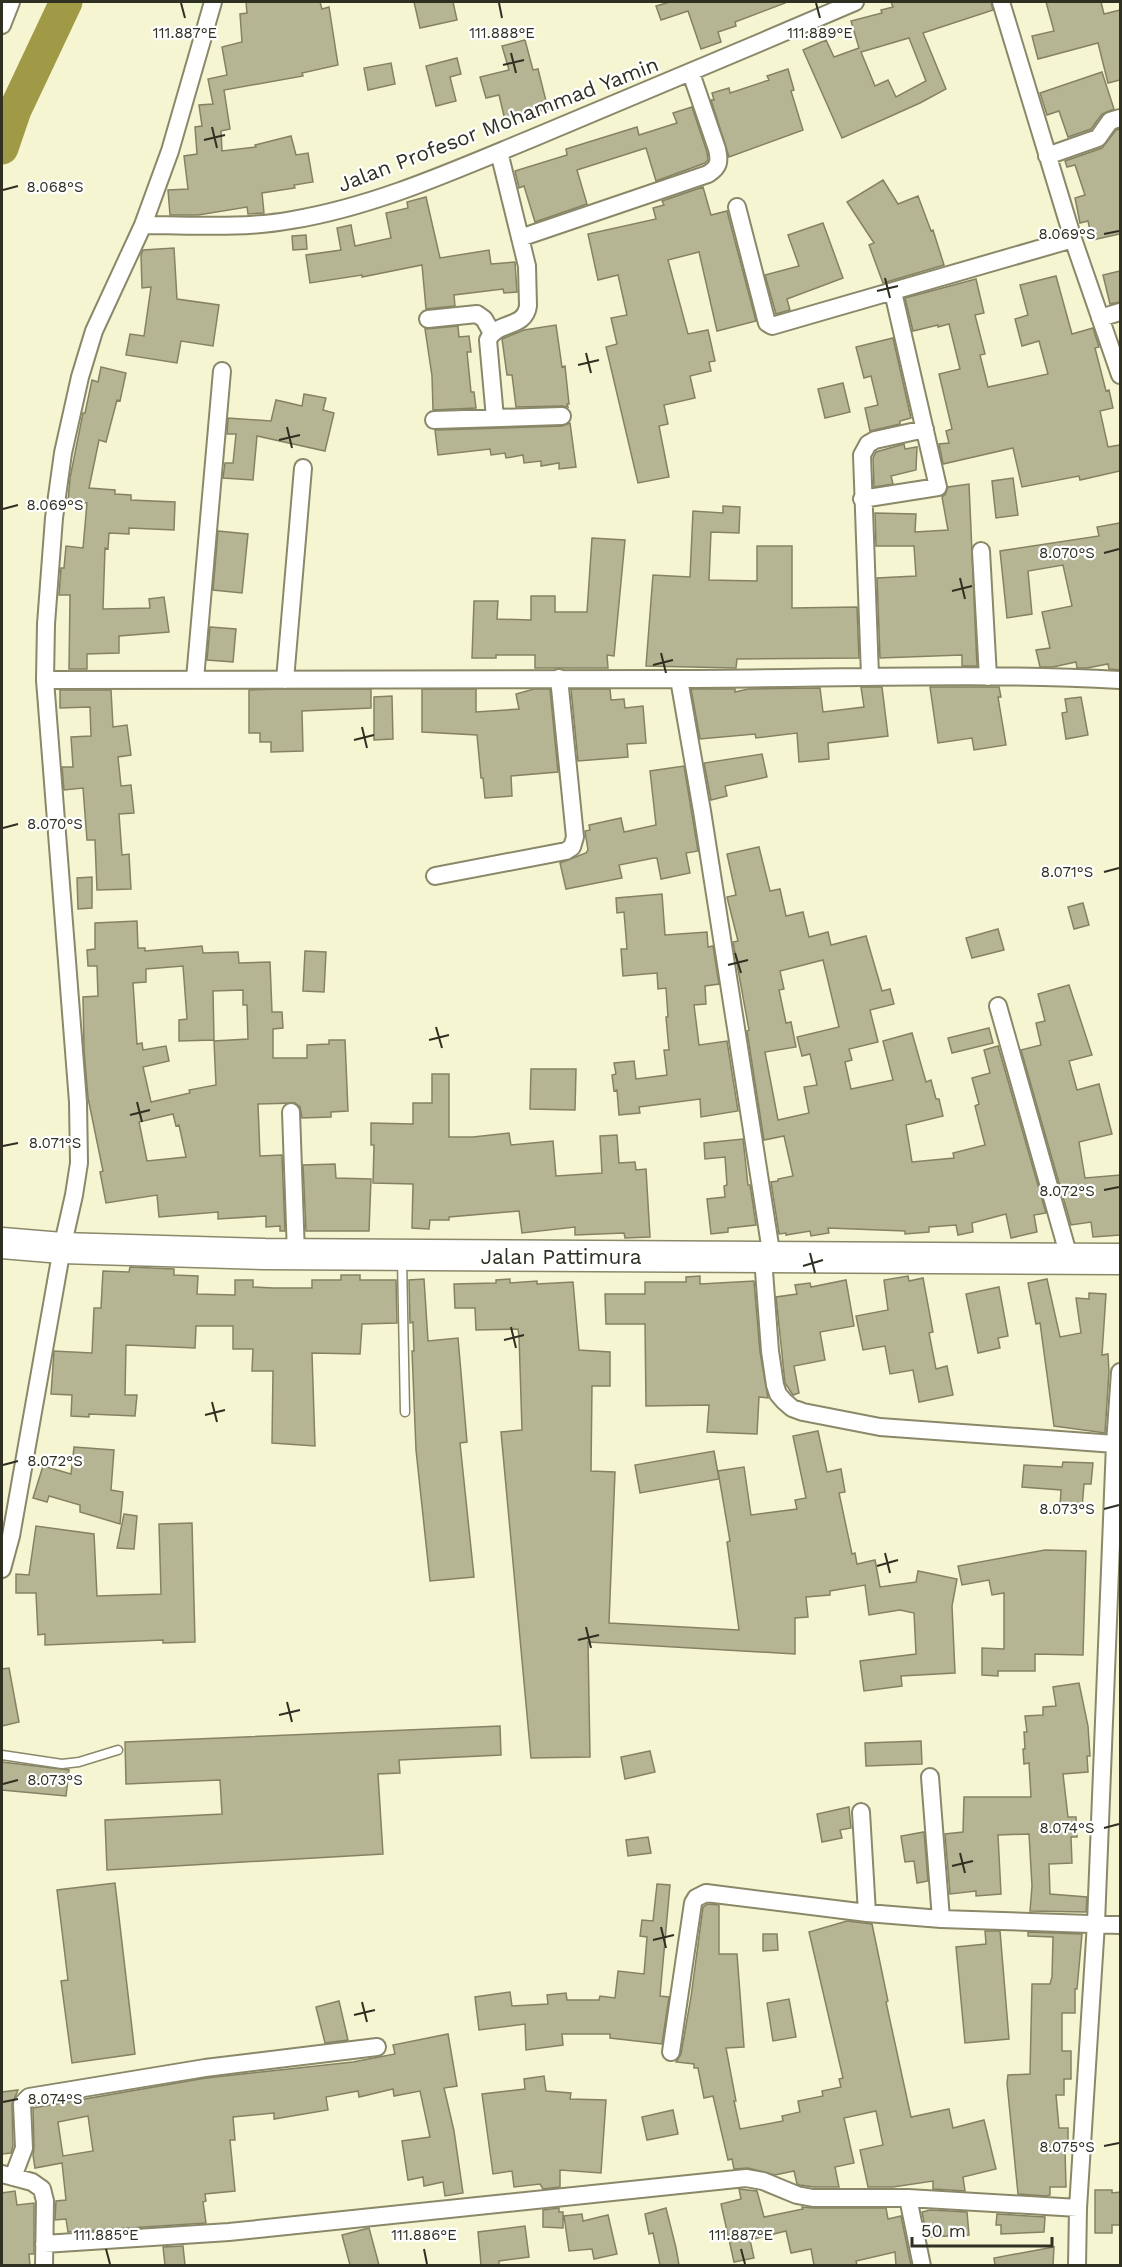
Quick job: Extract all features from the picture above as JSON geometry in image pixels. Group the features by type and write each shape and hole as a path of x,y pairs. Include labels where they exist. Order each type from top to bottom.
{"highway":[{"name":"Jalan Pattimura","path":"7,1243 62,1248 296,1254 1120,1259"}],"street":[{"path":"2,25 11,2"},
{"path":"2,1569 79,1163 79,1133 45,680 46,624 54,518 63,453 80,377 94,331 143,225 170,151 213,2"},
{"name":"Jalan Profesor Mohammad Yamin","path":"143,225 241,226 339,211 388,195 499,152 855,2"},
{"path":"1001,2 1073,239 1120,375"},
{"path":"520,238 708,174 716,168 720,161 717,149 691,73"},
{"path":"1047,156 1098,138 1110,121 1120,118"},
{"path":"495,418 488,340 492,333 522,319 527,312 527,266 499,152"},
{"path":"737,207 769,326 1073,239"},
{"path":"862,499 938,487 893,292"},
{"path":"1100,318 1120,312"},
{"path":"428,319 477,314 484,319 492,333"},
{"path":"195,679 222,371"},
{"path":"434,420 562,416"},
{"path":"870,676 862,455 868,444 882,438 924,429"},
{"path":"285,680 303,468"},
{"path":"981,551 988,677"},
{"path":"45,680 679,679 870,676 1120,680"},
{"path":"435,876 566,851 572,847 575,837 559,678"},
{"path":"679,679 702,811 767,1258 770,1351 778,1394 792,1408 803,1412 880,1426 1115,1444"},
{"path":"998,1006 1069,1257"},
{"path":"291,1112 296,1254"},
{"path":"1077,2265 1078,2208 1096,1923 1117,1467 1115,1444 1120,1372"},
{"path":"1103,1733 1120,1732"},
{"path":"930,1777 941,1919"},
{"path":"861,1812 867,1912"},
{"path":"671,2052 693,1903 696,1898 711,1893 941,1919 1120,1924"},
{"path":"44,2265 45,2201 42,2189 32,2182 7,2175 24,2148 22,2104 29,2097 205,2068 377,2048"},
{"path":"44,2244 229,2232 737,2178 763,2181 797,2195 813,2198 908,2198 1078,2208"},
{"path":"908,2198 922,2265"}],"lane":[{"path":"402,1255 405,1412"},
{"path":"2,1755 62,1764 79,1762 118,1750"}],"building":[{"path":"246,2 320,2 322,9 329,7 338,65 302,73 303,76 224,90 230,129 221,131 222,151 256,147 255,145 291,136 296,155 308,153 313,182 294,185 295,188 262,193 264,213 248,214 247,207 198,215 170,215 168,190 188,189 184,156 197,154 195,127 202,126 199,105 213,104 208,79 227,75 222,47 242,42 240,14 247,13"},
{"path":"414,2 453,2 457,20 420,28"},
{"path":"670,2 785,3 735,22 736,26 718,32 721,42 701,49 688,11 661,20 656,6"},
{"path":"891,2 991,2 993,10 923,33 946,89 842,138 803,50 826,40 834,57 859,48 851,21 882,13 881,10 893,7","holes":["909,38 926,81 896,97 888,80 875,86 861,52"]},
{"path":"1046,2 1101,2 1104,14 1120,10 1120,80 1108,83 1098,43 1038,59 1032,36 1054,31"},
{"path":"525,40 533,70 538,69 548,109 505,120 499,95 486,98 480,77 509,70 502,46"},
{"path":"457,58 461,74 450,77 456,101 436,106 426,66"},
{"path":"391,63 395,84 368,90 364,68"},
{"path":"788,69 794,90 791,91 803,130 729,157 711,100 714,100 712,93 729,88 730,93 769,80 767,76"},
{"path":"1102,72 1114,109 1102,114 1091,129 1068,137 1059,111 1047,115 1040,93"},
{"path":"692,107 707,152 708,160 705,163 656,181 646,148 577,170 587,204 535,222 524,186 519,188 515,171 567,155 566,149 637,127 639,135 677,123 673,113"},
{"path":"1120,129 1120,234 1092,240 1088,221 1080,223 1075,198 1085,195 1075,165 1067,167 1065,161 1102,148 1116,130"},
{"path":"883,180 898,204 918,196 931,231 933,230 944,265 883,283 869,245 874,243 847,202"},
{"path":"703,187 711,215 727,211 756,321 717,331 699,252 668,260 688,334 708,330 715,361 709,362 711,371 690,376 695,398 664,405 668,424 659,426 669,477 638,483 606,347 617,344 611,318 627,315 618,275 598,280 588,234 656,219 653,208 664,205 662,201"},
{"path":"426,197 440,258 489,250 491,264 515,262 517,292 504,293 503,289 454,295 455,306 426,309 422,265 362,277 362,275 310,283 306,255 341,250 337,228 351,225 355,246 391,238 386,213 408,208 407,202"},
{"path":"823,223 843,278 787,299 790,310 776,314 765,275 799,266 788,235"},
{"path":"306,235 307,249 293,250 292,236"},
{"path":"174,248 177,299 219,305 213,346 181,341 177,363 126,355 130,334 144,336 151,287 142,288 141,255 143,250"},
{"path":"1120,271 1120,302 1110,304 1103,275"},
{"path":"1056,276 1072,334 1093,328 1099,347 1095,348 1106,391 1109,390 1113,408 1100,411 1108,447 1120,445 1120,471 1080,480 1079,476 1022,487 1013,448 943,464 939,444 949,443 946,431 952,429 939,374 960,369 949,324 913,331 905,298 976,279 984,313 975,315 985,354 980,355 988,387 1048,374 1039,341 1022,346 1015,319 1028,315 1020,285"},
{"path":"556,325 562,367 565,366 568,407 516,407 512,375 507,375 502,339 524,330"},
{"path":"458,326 459,337 469,336 471,352 467,352 471,392 474,392 476,408 433,410 432,376 425,329"},
{"path":"893,338 911,418 900,421 900,424 870,431 865,408 878,405 871,376 864,378 856,347"},
{"path":"101,367 126,373 120,401 117,400 106,442 99,440 89,488 115,490 115,494 131,495 131,500 175,502 174,530 129,528 129,534 109,533 108,549 105,548 103,609 150,608 149,599 164,597 169,632 119,636 119,653 87,654 87,669 69,669 70,595 59,595 61,568 64,568 66,546 83,548 87,503 68,501 70,478 92,380 98,382"},
{"path":"843,383 850,412 825,418 818,389"},
{"path":"304,394 326,398 323,410 334,413 325,451 257,436 253,480 223,478 225,463 233,463 236,434 227,434 228,418 271,421 276,400 302,406"},
{"path":"570,423 576,467 559,469 559,463 541,466 541,461 524,463 523,455 506,458 505,453 491,455 490,449 438,455 435,430 562,426"},
{"path":"904,444 905,449 917,447 916,470 891,476 893,484 874,487 873,458 876,452"},
{"path":"1013,478 1018,515 996,518 992,481"},
{"path":"969,484 977,666 962,666 962,655 880,658 877,578 916,576 914,546 876,546 875,513 916,514 915,532 948,530 942,497 948,487"},
{"path":"723,506 740,507 739,533 711,532 709,580 757,581 757,546 792,546 792,608 857,607 859,658 737,659 736,668 646,666 653,575 690,577 693,511 723,513"},
{"path":"1120,523 1120,670 1109,669 1108,664 1077,668 1076,662 1040,667 1036,650 1050,648 1042,612 1072,606 1063,565 1028,571 1032,614 1007,618 1000,551 1099,536 1097,527"},
{"path":"218,531 248,534 242,593 213,590"},
{"path":"592,538 625,540 614,656 607,655 608,668 535,668 535,655 496,655 496,658 472,658 474,601 498,601 497,619 531,620 531,596 555,596 555,612 587,612"},
{"path":"210,627 236,629 233,662 207,660"},
{"path":"861,687 882,687 888,736 828,743 829,759 799,762 797,733 756,738 755,734 700,739 691,689 735,689 735,692 748,689 820,688 823,712 864,707"},
{"path":"930,687 999,687 1001,697 998,697 1006,745 974,750 972,738 938,743"},
{"path":"371,689 371,708 302,711 303,751 271,752 271,742 260,742 260,733 249,733 249,690"},
{"path":"422,689 476,689 476,712 519,709 516,694 534,689 550,689 558,772 511,776 512,796 485,798 477,735 422,732"},
{"path":"571,689 610,689 611,700 624,699 625,708 643,706 646,743 627,744 628,757 578,761"},
{"path":"60,690 111,690 113,727 127,725 131,755 118,757 121,786 131,785 134,813 119,814 122,855 129,854 131,889 97,890 95,840 87,840 83,788 64,790 62,767 73,767 71,737 91,736 90,707 60,708"},
{"path":"392,696 393,739 374,740 374,697"},
{"path":"1081,697 1088,735 1066,739 1062,713 1067,712 1065,699"},
{"path":"762,754 767,777 725,786 727,796 711,800 704,763"},
{"path":"684,766 698,851 686,853 690,873 661,879 657,858 654,858 619,865 622,878 566,889 560,863 586,853 588,850 585,831 590,830 589,825 621,818 624,832 656,825 650,771"},
{"path":"759,847 770,891 780,889 786,916 803,912 809,937 828,932 831,945 866,936 882,991 890,989 894,1004 870,1010 878,1042 849,1049 852,1060 845,1062 851,1089 893,1080 883,1041 912,1033 926,1082 931,1080 943,1116 906,1125 912,1162 954,1158 953,1153 985,1145 975,1106 979,1104 972,1078 990,1073 984,1050 998,1046 1046,1213 1034,1215 1037,1232 1011,1238 1006,1214 972,1223 973,1232 958,1235 956,1225 929,1227 929,1232 905,1234 905,1231 828,1228 829,1233 811,1236 810,1231 779,1234 771,1182 793,1176 784,1136 764,1140 747,1031 749,1030 733,942 738,941 727,897 736,895 727,854","holes":["823,960 839,1027 797,1037 802,1056 810,1054 817,1085 804,1087 809,1113 778,1120 765,1052 796,1047 791,1022 786,1023 779,990 784,989 780,971"]},
{"path":"92,877 92,908 78,909 77,878"},
{"path":"662,894 665,935 707,932 708,947 713,946 719,984 705,986 706,1004 694,1005 699,1045 727,1041 738,1111 701,1117 700,1099 639,1107 640,1113 619,1115 617,1090 614,1091 612,1075 616,1074 614,1063 634,1061 636,1079 667,1075 664,1050 669,1050 666,988 658,989 657,973 623,976 621,949 627,949 624,912 617,913 616,898"},
{"path":"1083,903 1089,925 1074,929 1068,907"},
{"path":"137,921 138,948 145,948 145,951 202,946 203,953 238,952 239,963 270,962 272,1012 282,1012 283,1028 273,1029 273,1058 307,1058 307,1045 329,1044 329,1040 345,1040 348,1111 331,1112 331,1117 302,1118 300,1107 295,1103 258,1104 260,1156 282,1155 285,1231 280,1231 280,1226 266,1227 266,1216 218,1219 218,1212 159,1217 157,1195 106,1203 100,1172 103,1171 88,1098 84,1050 83,997 98,996 97,966 88,966 87,950 95,949 95,923","holes":["183,966 187,1019 179,1020 179,1041 214,1040 213,991 243,990 243,1005 247,1005 248,1039 214,1041 216,1085 189,1090 190,1093 151,1102 143,1067 169,1061 166,1046 143,1050 142,1043 137,1044 133,983 146,982 146,969","173,1114 176,1126 179,1125 186,1157 147,1161 139,1122"]},
{"path":"998,929 1004,950 972,958 966,938"},
{"path":"305,951 326,952 324,992 303,991"},
{"path":"1069,985 1092,1055 1069,1061 1077,1090 1099,1084 1112,1134 1079,1142 1085,1178 1120,1175 1120,1235 1093,1237 1091,1222 1071,1225 1021,1050 1041,1045 1036,1023 1045,1021 1038,994"},
{"path":"989,1028 993,1043 952,1053 948,1038"},
{"path":"531,1069 576,1069 575,1110 530,1109"},
{"path":"432,1074 449,1074 449,1137 509,1133 511,1145 553,1141 556,1176 602,1173 600,1136 617,1135 619,1163 635,1162 636,1170 646,1169 650,1237 625,1238 624,1233 575,1235 575,1227 522,1233 519,1211 449,1217 449,1220 430,1220 429,1229 412,1228 413,1184 373,1183 374,1145 371,1145 371,1123 413,1124 413,1103 432,1103"},
{"path":"743,1139 748,1185 750,1185 756,1225 728,1228 728,1232 711,1234 707,1199 725,1197 724,1186 727,1185 725,1157 705,1159 704,1143"},
{"path":"335,1164 336,1178 371,1179 369,1231 306,1231 303,1165"},
{"path":"130,1267 174,1269 174,1275 198,1276 197,1294 235,1295 235,1280 253,1280 253,1287 312,1288 312,1280 341,1280 341,1275 360,1275 360,1280 396,1280 397,1323 362,1324 360,1354 312,1353 315,1446 272,1443 273,1371 252,1371 253,1349 233,1349 233,1326 196,1326 195,1348 126,1345 125,1395 137,1395 135,1416 89,1414 89,1417 71,1416 72,1395 51,1394 54,1351 92,1353 94,1308 101,1308 103,1271 129,1272"},
{"path":"700,1276 700,1284 754,1281 760,1352 768,1398 759,1397 757,1434 707,1432 709,1405 646,1406 645,1324 606,1324 605,1294 645,1294 645,1282 686,1282 686,1277"},
{"path":"908,1276 909,1281 923,1278 933,1332 929,1333 936,1369 947,1366 953,1395 919,1402 913,1370 890,1374 885,1346 863,1350 856,1316 888,1310 884,1280"},
{"path":"424,1279 428,1341 458,1338 467,1442 460,1443 474,1577 430,1581 416,1450 413,1322 410,1323 409,1280"},
{"path":"510,1279 510,1283 573,1282 579,1350 610,1352 610,1386 592,1386 591,1471 615,1472 609,1623 739,1630 727,1542 730,1541 718,1471 744,1467 751,1515 797,1509 795,1500 806,1498 793,1436 818,1431 827,1472 841,1469 845,1492 839,1493 852,1554 855,1553 857,1564 875,1560 880,1587 916,1582 918,1571 957,1579 952,1606 955,1673 901,1676 902,1686 864,1691 860,1661 916,1654 914,1613 900,1610 869,1615 865,1585 830,1591 830,1595 806,1597 808,1617 795,1618 795,1654 588,1642 590,1757 531,1758 501,1432 522,1430 518,1329 476,1330 475,1308 455,1308 454,1284 496,1283 496,1280"},
{"path":"1047,1279 1060,1337 1081,1333 1076,1298 1089,1299 1089,1293 1106,1294 1102,1355 1108,1354 1109,1372 1105,1433 1054,1426 1040,1323 1036,1324 1028,1283"},
{"path":"846,1280 854,1326 820,1332 825,1360 794,1366 799,1393 793,1395 785,1383 776,1297 797,1294 795,1285 810,1283 811,1287"},
{"path":"999,1287 1008,1336 998,1338 1000,1348 978,1353 966,1294"},
{"path":"74,1447 114,1450 111,1490 123,1492 120,1524 80,1512 80,1505 49,1496 47,1502 33,1498 43,1466 71,1474"},
{"path":"714,1451 719,1479 640,1493 635,1465"},
{"path":"1063,1462 1093,1463 1091,1484 1084,1484 1082,1508 1060,1507 1061,1490 1022,1487 1024,1465 1062,1467"},
{"path":"124,1514 137,1516 134,1549 117,1548"},
{"path":"192,1523 195,1642 163,1643 163,1640 45,1645 45,1634 38,1635 36,1593 16,1593 16,1574 29,1575 36,1526 94,1534 97,1596 161,1594 159,1524"},
{"path":"1045,1550 1086,1551 1083,1655 1035,1654 1035,1671 998,1671 998,1676 982,1675 982,1648 1004,1649 1004,1593 992,1595 989,1580 962,1585 958,1566"},
{"path":"9,1668 19,1722 2,1726 2,1669"},
{"path":"1079,1683 1088,1726 1090,1756 1087,1756 1088,1772 1063,1774 1068,1817 1076,1817 1077,1837 1071,1837 1072,1863 1049,1864 1050,1894 1087,1897 1086,1912 1030,1911 1032,1886 1029,1834 998,1835 1001,1894 976,1896 976,1891 950,1894 945,1834 963,1832 964,1797 1031,1797 1029,1763 1024,1764 1024,1732 1027,1732 1025,1716 1043,1715 1043,1707 1056,1706 1053,1687"},
{"path":"500,1726 501,1755 399,1760 400,1773 378,1774 383,1854 107,1870 105,1820 222,1814 220,1780 126,1784 125,1742"},
{"path":"921,1741 922,1764 866,1766 865,1743"},
{"path":"650,1751 655,1772 625,1779 621,1757"},
{"path":"2,1762 69,1770 66,1796 2,1790"},
{"path":"849,1807 851,1828 840,1830 842,1838 822,1842 817,1814"},
{"path":"924,1832 928,1881 917,1883 914,1861 905,1862 901,1836"},
{"path":"648,1837 651,1853 628,1856 626,1840"},
{"path":"115,1883 135,2054 72,2063 61,1981 68,1980 57,1890"},
{"path":"657,1884 670,1885 660,1996 669,1997 662,2044 610,2038 610,2034 562,2034 563,2045 526,2050 525,2024 479,2030 475,1997 510,1992 512,2006 548,2004 547,1995 566,1993 567,2000 599,2000 600,1996 615,1998 618,1971 644,1974 647,1937 640,1936 642,1920 653,1921"},
{"path":"708,1904 719,1905 719,1954 737,1954 744,2047 726,2048 740,2129 783,2121 782,2116 800,2112 798,2101 823,2096 822,2091 841,2087 839,2079 843,2078 809,1932 847,1921 872,1924 911,2117 949,2109 953,2128 984,2120 996,2169 963,2177 965,2191 933,2189 933,2181 893,2187 868,2187 860,2150 883,2145 876,2111 844,2118 854,2163 835,2167 839,2187 797,2184 794,2171 775,2175 748,2168 734,2169 732,2159 728,2160 713,2096 704,2098 698,2068 694,2068 694,2064 676,2062 681,2054 691,1997 703,1907"},
{"path":"985,1931 1000,1931 1009,2039 965,2043 956,1947 986,1944"},
{"path":"1028,1932 1082,1934 1077,1989 1075,1989 1075,2013 1062,2013 1062,2051 1071,2051 1071,2079 1064,2079 1064,2095 1056,2095 1059,2128 1068,2128 1068,2149 1065,2149 1066,2187 1050,2187 1050,2195 1046,2196 1018,2194 1007,2083 1008,2075 1030,2074 1032,1984 1050,1984 1052,1977 1053,1937 1028,1936"},
{"path":"763,1934 777,1934 778,1950 763,1951"},
{"path":"789,1999 796,2037 773,2041 767,2003"},
{"path":"339,2001 348,2040 325,2043 316,2007"},
{"path":"448,2034 457,2086 444,2088 454,2131 463,2193 445,2196 443,2182 424,2186 423,2177 408,2180 402,2141 430,2137 420,2091 394,2096 393,2089 359,2097 358,2091 326,2097 328,2110 274,2119 274,2113 233,2117 235,2140 230,2140 235,2191 205,2194 206,2201 203,2202 206,2223 68,2232 66,2219 55,2220 56,2201 66,2200 62,2163 35,2168 33,2108 206,2078 353,2062 395,2054 393,2045","holes":["88,2116 93,2151 63,2156 58,2122"]},
{"path":"544,2076 546,2091 571,2093 570,2099 606,2100 601,2173 560,2170 560,2187 543,2189 540,2184 514,2187 512,2171 493,2174 482,2094 525,2089 524,2079"},
{"path":"18,2090 12,2104 13,2146 11,2153 2,2154 2,2092"},
{"path":"673,2110 678,2134 647,2140 642,2117"},
{"path":"739,2189 757,2191 764,2217 803,2209 802,2207 886,2208 888,2219 901,2216 911,2265 896,2265 895,2252 856,2261 857,2265 814,2265 811,2249 791,2253 786,2231 750,2240 754,2258 734,2262 721,2204 741,2199"},
{"path":"1095,2190 1120,2192 1120,2225 1112,2225 1112,2233 1095,2233"},
{"path":"15,2191 17,2205 34,2203 34,2254 29,2254 30,2265 2,2265 2,2193"},
{"path":"559,2208 559,2212 563,2212 563,2228 543,2227 543,2210"},
{"path":"666,2208 679,2265 660,2265 653,2233 649,2234 645,2214"},
{"path":"930,2210 967,2212 969,2235 927,2237 922,2212"},
{"path":"582,2214 583,2221 608,2215 617,2254 594,2259 592,2249 569,2251 564,2216"},
{"path":"997,2214 1045,2217 1044,2232 1001,2234 1001,2225 996,2225"},
{"path":"525,2226 529,2257 499,2261 499,2265 481,2265 478,2232"},
{"path":"369,2228 379,2265 350,2265 342,2235"},
{"path":"183,2246 185,2265 165,2265 163,2247"},
{"path":"1054,2247 1053,2265 995,2265 994,2258"}],"waterway":[{"path":"2,148 15,110 66,2"}]}
